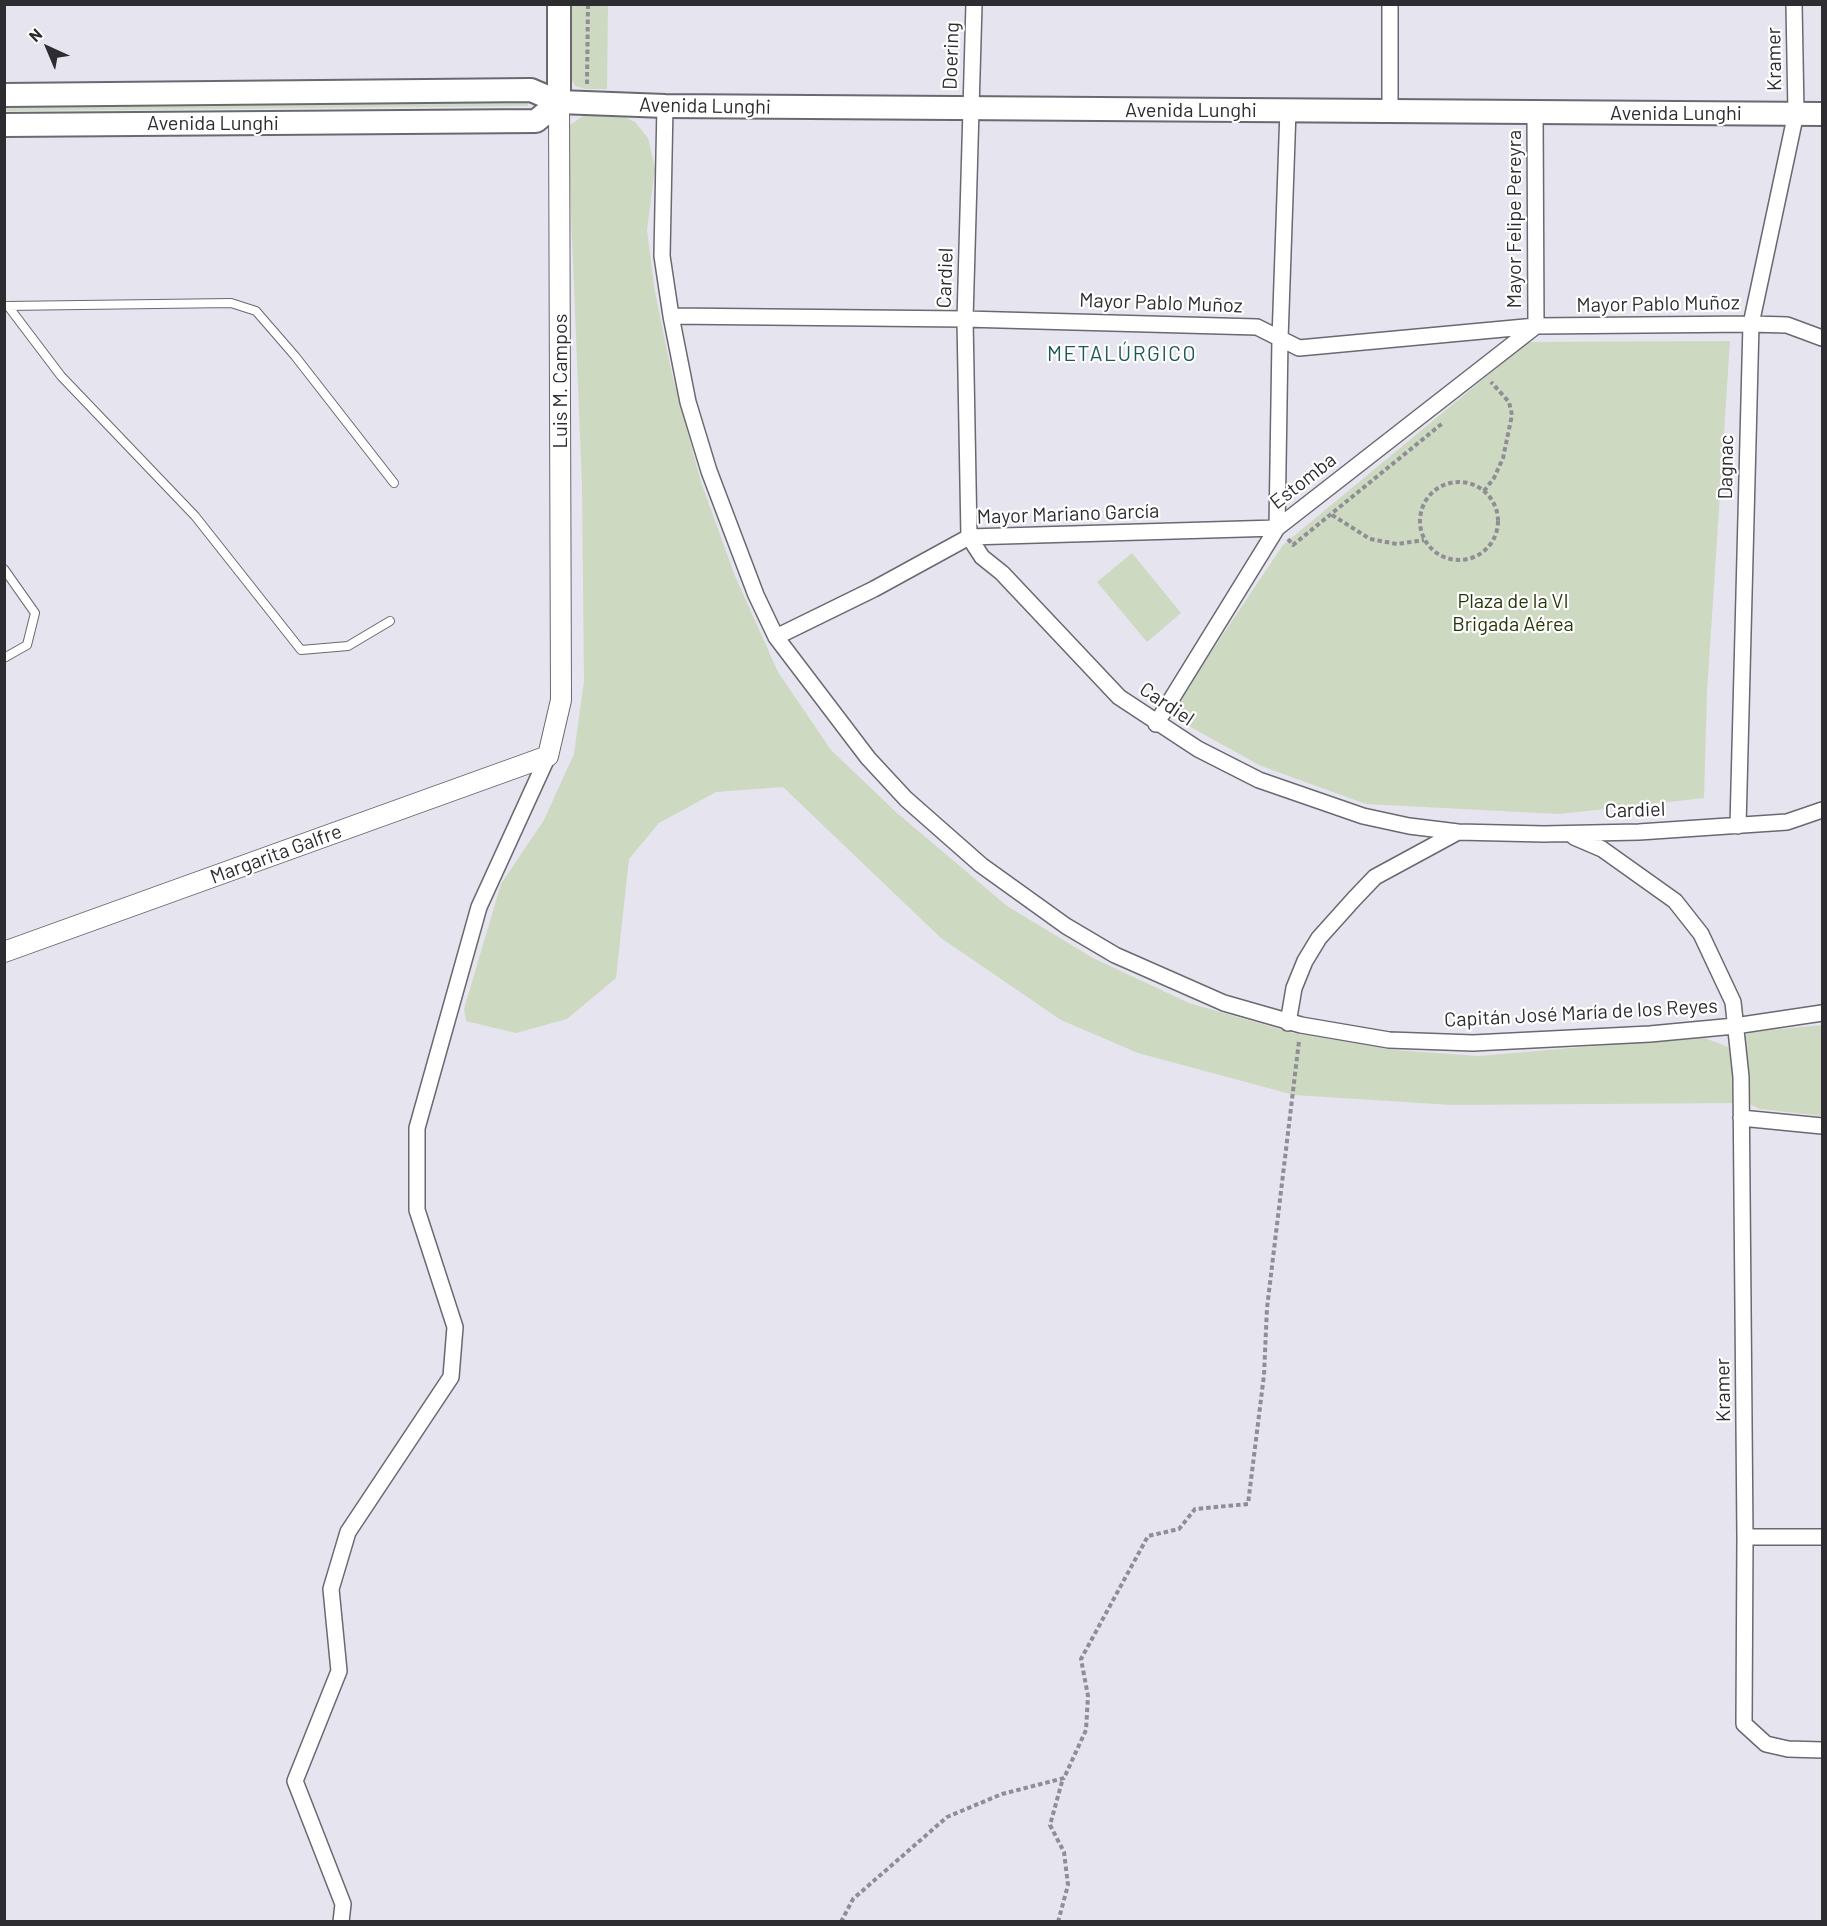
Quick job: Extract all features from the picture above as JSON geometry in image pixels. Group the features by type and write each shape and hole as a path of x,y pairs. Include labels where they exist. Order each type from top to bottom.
{"main road":[{"name":"Luis M. Campos","path":"559,102 560,4"},
{"name":"Avenida Lunghi","path":"4,95 531,90 559,102 665,106 1822,114"},
{"name":"Avenida Lunghi","path":"4,125 536,121 559,102"}],"street":[{"name":"Doering","path":"971,108 974,4"},
{"path":"1390,4 1390,111"},
{"name":"Kramer","path":"1794,4 1796,113"},
{"name":"Luis M. Campos","path":"548,756 561,700 559,102"},
{"name":"Capitán José María de los Reyes","path":"665,106 662,256 671,316 688,402 709,471 756,595 776,637 876,766 943,834 1005,883 1066,926 1115,955 1224,1003 1294,1024 1389,1040 1473,1043 1650,1034 1736,1026 1822,1013"},
{"name":"Cardiel","path":"971,108 965,319 969,537 982,557 1002,573 1112,690 1156,724 1198,749 1259,780 1374,819 1458,832 1544,834 1787,822 1822,810"},
{"path":"1277,528 1280,339 1288,110"},
{"name":"Mayor Felipe Pereyra","path":"1535,113 1536,326"},
{"path":"1796,113 1822,118"},
{"name":"Dagnac","path":"1738,826 1751,324 1796,113"},
{"name":"Mayor Pablo Muñoz","path":"671,316 965,319 1257,327 1299,348 1536,326 1787,325 1822,338"},
{"name":"Estomba","path":"1156,724 1277,528 1536,326"},
{"name":"Mayor Mariano García","path":"776,637 874,589 969,537 1277,528"},
{"path":"341,1922 343,1904 295,1781 339,1671 332,1589 348,1532 450,1377 455,1327 417,1210 417,1128 479,907 548,756"},
{"name":"Margarita Galfre","path":"4,952 548,756"},
{"path":"1294,1024 1294,988 1305,961 1319,938 1375,877 1458,832"},
{"name":"Kramer","path":"1544,834 1579,837 1602,849 1674,900 1701,934 1733,1002 1741,1077 1745,1537 1744,1724 1766,1744 1788,1749 1822,1750"},
{"path":"1741,1118 1822,1126"},
{"path":"1745,1537 1822,1537"}],"lane":[{"path":"6,306 231,303 256,311 295,356 394,483"},
{"path":"6,306 61,376 195,516 301,650 348,646 390,621"},
{"path":"4,569 35,613 27,645 4,658"}],"path":[{"path":"587,103 588,4"},
{"path":"1484,491 1494,478 1503,458 1512,415 1509,402 1491,382"},
{"path":"1460,481 1484,491 1490,496 1497,512 1497,529 1490,545 1477,556 1462,560 1447,558 1433,551 1424,540 1420,516 1430,495 1443,485 1460,481"},
{"path":"1332,515 1370,539 1397,544 1424,540"},
{"path":"1058,1922 1068,1886 1064,1852 1050,1825 1064,1778 1086,1730 1088,1696 1081,1659 1148,1536 1179,1528 1195,1509 1248,1504 1264,1375 1267,1308 1294,1024"},
{"path":"841,1922 853,1899 947,1817 1002,1794 1064,1778"}],"green space":[{"path":"569,5 608,5 607,89 585,89 575,86 569,75"},
{"path":"528,102 528,106 4,111 5,107"},
{"path":"586,114 620,115 635,122 648,138 655,168 647,230 655,292 671,370 701,482 735,576 778,672 831,750 897,813 1007,906 1093,958 1189,1003 1293,1033 1395,1050 1478,1056 1702,1037 1731,1048 1736,1103 1452,1105 1294,1095 1138,1053 1061,1020 941,938 783,787 716,792 659,823 629,859 616,978 567,1019 516,1033 466,1021 464,1009 501,884 544,820 574,754 584,681 582,485 568,139 570,125"},
{"name":"Plaza de la VI Brigada Aérea","path":"1730,341 1707,692 1704,798 1559,814 1366,804 1261,766 1169,715 1283,545 1528,342"},
{"path":"1132,553 1181,613 1147,642 1097,582"},
{"path":"1822,1025 1822,1116 1760,1109 1751,1105 1746,1097 1743,1037 1751,1032"}],"district":[{"name":"METALÚRGICO","path":"1122,354"}]}
